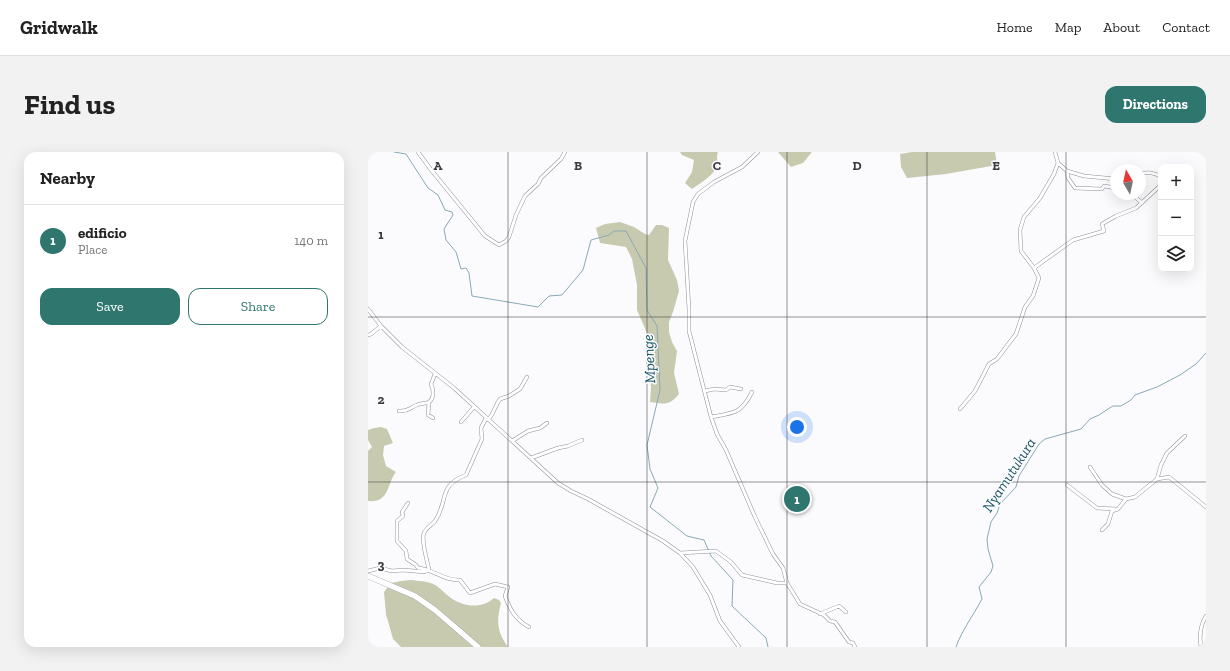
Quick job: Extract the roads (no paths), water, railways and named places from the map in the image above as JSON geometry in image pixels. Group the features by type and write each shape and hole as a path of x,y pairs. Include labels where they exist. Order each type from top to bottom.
{"highway":[{"path":"368,576 415,596 435,610 478,647"}],"street":[{"path":"418,152 432,172 485,236 499,245 506,241 509,237 516,215 525,196 538,184 541,178 561,160 565,152"},
{"path":"1055,152 1058,163 1067,171 1084,176 1110,178"},
{"path":"759,153 742,167 714,182 698,194 693,202 685,241 689,331 711,417 717,434 726,450 773,554 783,568 787,583 800,604 824,615 830,621 836,622 849,642 853,643 855,647"},
{"path":"960,409 975,390 989,364 997,359 1016,334 1025,307 1033,296 1039,278 1034,268 1021,252 1020,230 1024,216 1040,198 1054,174 1058,163"},
{"path":"1067,171 1068,178 1075,188 1102,189 1104,186 1110,186"},
{"path":"1146,173 1158,175"},
{"path":"1034,268 1073,240 1104,230 1102,224 1116,216 1136,208 1158,188"},
{"path":"1139,200 1142,203"},
{"path":"368,309 381,326 402,347 454,388 542,469 565,488 588,499 663,541 680,553 693,567 710,595 720,621 739,647"},
{"path":"368,335 381,326"},
{"path":"433,418 428,415 427,410 429,402 432,398 433,389 431,384 435,374"},
{"path":"429,569 424,532 435,521 446,489 456,479 466,475 482,439 482,428 487,419 495,413 496,405 500,399 509,396 520,389 527,377"},
{"path":"705,391 714,389 726,390 730,387 742,390"},
{"path":"711,417 738,410 745,405 752,392"},
{"path":"399,411 405,412 417,404 429,402"},
{"path":"461,422 474,407"},
{"path":"512,441 528,431 540,428 546,423"},
{"path":"1157,479 1161,465 1167,453 1185,436"},
{"path":"531,458 582,440"},
{"path":"1090,467 1102,485 1112,494 1126,499 1135,497 1157,479 1169,477 1206,507"},
{"path":"1067,484 1097,508 1118,509"},
{"path":"1102,530 1108,524 1112,512 1118,509 1126,499"},
{"path":"408,503 402,512 403,516 398,521 397,541 406,551 407,559 416,564 418,568 429,569 446,579 460,580 470,593 496,584 508,587 505,596 510,610 519,621 529,627"},
{"path":"680,553 716,551 731,562 742,574 777,583 787,583"},
{"path":"368,571 380,568 392,571 403,570 425,572 429,569"},
{"path":"820,614 839,606 846,612"},
{"path":"1200,647 1199,636 1202,623 1206,616"}],"waterway":[{"name":"Mpenge","path":"394,152 406,154 428,188 438,195 445,210 452,212 453,215 444,229 446,240 456,252 461,269 466,268 469,273 472,296 538,307 549,296 562,295 583,270 591,240 609,235 614,231 626,231 646,268 647,310 657,326 660,390 647,445 650,469 658,488 650,507 687,536 704,540 711,556 733,580 732,606 766,638 768,647"},
{"name":"Nyamutukura","path":"956,647 964,629 982,599 979,587 991,572 993,566 987,539 991,522 997,513 1000,504 1016,487 1019,476 1039,444 1045,439 1081,429 1090,419 1113,406 1121,406 1131,400 1135,395 1157,387 1180,375 1196,364 1206,353"}],"place":[{"name":"edificio","path":"797,499"}]}
